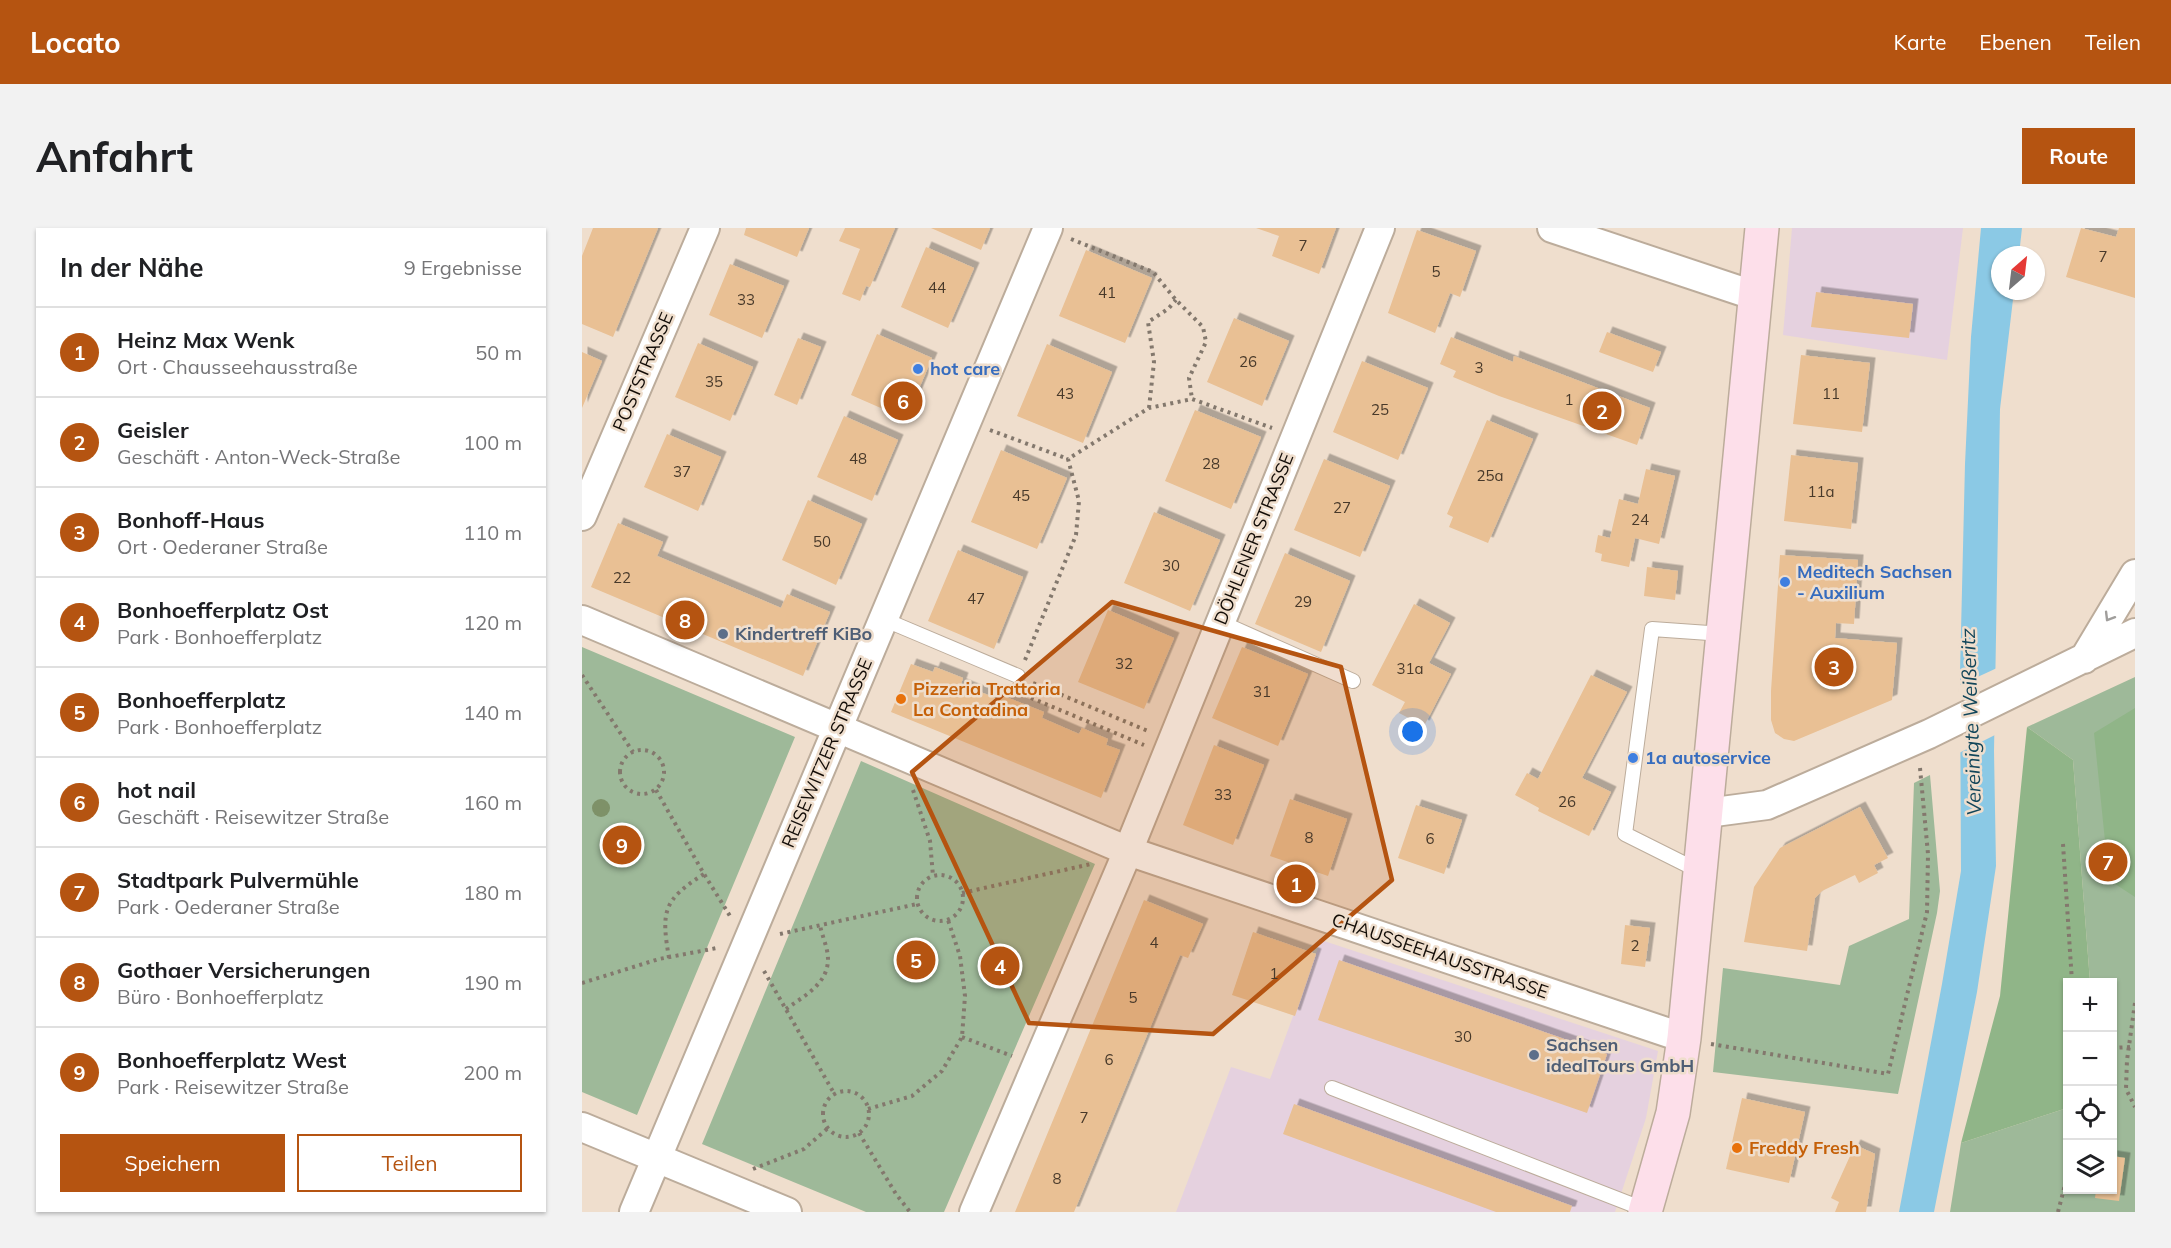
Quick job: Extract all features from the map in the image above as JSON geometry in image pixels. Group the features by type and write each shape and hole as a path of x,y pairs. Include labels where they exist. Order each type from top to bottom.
{"main road":[{"path":"1646,1211 1673,1113 1684,1038 1762,228"}],"street":[{"name":"POSTSTRASSE","path":"582,516 705,228"},
{"name":"DÖHLENER STRASSE","path":"974,1212 1128,851 1380,228"},
{"path":"1552,228 1756,296"},
{"name":"REISEWITZER STRASSE","path":"634,1212 1048,229"},
{"path":"2084,659 2135,574"},
{"name":"CHAUSSEEHAUSSTRASSE","path":"582,620 1128,851 1684,1038"},
{"path":"1707,813 1767,805 1922,737 2135,633"},
{"path":"582,1126 787,1212"}],"lane":[{"path":"883,619 1018,676"},
{"path":"1220,622 1353,681"},
{"path":"1701,872 1625,834 1652,628 1723,634"},
{"path":"1332,1088 1646,1211"}],"path":[{"path":"1048,229 1154,272 1176,300 1203,327 1206,342 1189,378 1192,399"},
{"path":"1149,408 1154,362 1148,322 1168,309 1176,300"},
{"path":"1068,459 1149,408 1192,399 1295,437"},
{"path":"967,421 1068,459"},
{"path":"1068,459 1079,501 1076,535 1018,676 1172,741"},
{"path":"582,675 633,752"},
{"path":"1684,1038 1887,1074 1927,912 1928,854 1922,779 1922,737"},
{"path":"647,750 654,753 663,764 664,778 656,790 650,794 635,794 623,784 620,770 622,762 633,752 647,750"},
{"path":"902,756 930,841 933,876"},
{"path":"656,790 835,1095"},
{"path":"2063,844 2072,978"},
{"path":"962,893 1095,864 1128,851"},
{"path":"669,958 664,926 668,905 681,889 704,874"},
{"path":"942,875 951,878 962,893 962,906 954,917 940,922 932,920 920,911 917,904 918,890 924,881 933,876 942,875"},
{"path":"582,983 669,958 917,904"},
{"path":"868,1109 912,1096 942,1071 962,1037 964,986 960,956 948,920"},
{"path":"786,1009 812,990 824,977 828,958 820,926"},
{"path":"2135,1003 2126,1089 2135,1107"},
{"path":"962,1037 1036,1066"},
{"path":"2117,1048 2130,1047"},
{"path":"854,1093 860,1097 868,1109 867,1124 859,1132 849,1137 834,1134 824,1122 824,1107 835,1095 854,1093"},
{"path":"717,1183 804,1149 828,1128"},
{"path":"859,1132 896,1194 910,1212"},
{"path":"2058,1212 2063,1193"}],"highlighted area":[{"path":"1112,602 1341,667 1392,880 1213,1034 1029,1023 912,772"}],"shaded area":[{"path":"1792,228 1963,228 1947,360 1783,335"},
{"path":"1321,940 1658,1051 1646,1118 1615,1212 1176,1212 1231,1067 1270,1079"}],"green space":[{"path":"582,647 795,737 637,1115 582,1092"},
{"path":"2135,677 2135,1212 1950,1212 1961,1143 2063,1109 2063,1194 2117,1194 2117,978 2090,978 2073,760 2027,727"},
{"path":"2135,708 2135,897 2109,880 2094,733"},
{"path":"2027,727 2073,760 2090,978 2063,978 2063,1109 1961,1143 2000,996"},
{"path":"861,761 1095,864 944,1212 866,1212 702,1144"},
{"path":"1930,775 1940,891 1898,1094 1713,1072 1723,968 1840,985 1849,946 1909,919 1914,783"}],"water":[{"name":"Vereinigte Weißeritz","path":"1981,228 2022,228 2020,246 1991,246 1991,300 2013,300 2000,409 1994,751 1996,866 1977,992 1934,1212 1899,1212 1961,871 1960,673 1965,464 1971,337"}],"pier":[{"path":"1997,668 1997,734 1959,753 1958,686"}],"building":[{"path":"593,228 658,228 613,337 582,324 582,256"},
{"path":"746,228 809,228 797,257 744,235"},
{"path":"845,228 895,228 870,287 866,286 860,301 842,294 860,249 839,241"},
{"path":"931,228 990,228 981,250"},
{"path":"1256,228 1336,228 1319,274 1272,256 1279,236"},
{"path":"2081,228 2116,237 2119,228 2135,228 2135,298 2066,277"},
{"path":"1417,230 1476,251 1460,297 1450,293 1435,333 1388,313"},
{"path":"926,247 974,268 948,328 901,307"},
{"path":"1086,250 1152,278 1125,343 1059,316"},
{"path":"730,264 784,286 762,338 709,315"},
{"path":"1816,292 1913,304 1909,338 1811,327"},
{"path":"1234,318 1289,341 1262,406 1207,382"},
{"path":"1607,332 1661,352 1653,372 1599,352"},
{"path":"877,334 932,358 906,419 851,395"},
{"path":"1451,337 1513,362 1514,356 1650,408 1637,445 1499,396 1453,377 1456,371 1440,364"},
{"path":"798,338 821,347 797,405 774,395"},
{"path":"698,343 753,367 730,421 675,397"},
{"path":"1047,344 1112,372 1083,443 1017,416"},
{"path":"582,352 602,361 582,408"},
{"path":"1801,355 1870,363 1862,432 1793,424"},
{"path":"1362,361 1428,388 1398,460 1333,432"},
{"path":"1195,410 1261,437 1231,509 1165,481"},
{"path":"844,416 898,440 872,501 817,477"},
{"path":"1487,420 1533,439 1488,543 1449,527 1453,517 1447,514"},
{"path":"667,434 721,457 698,511 644,487"},
{"path":"1001,450 1067,478 1037,549 971,522"},
{"path":"1791,455 1858,463 1851,529 1784,521"},
{"path":"1324,459 1390,486 1360,557 1294,530"},
{"path":"1646,469 1675,476 1659,544 1635,538 1629,567 1601,561 1602,554 1595,552 1598,535 1610,538 1619,499 1638,504"},
{"path":"808,500 862,524 836,585 782,560"},
{"path":"1154,512 1220,540 1190,611 1124,583"},
{"path":"618,523 663,542 657,556 781,608 787,594 830,612 803,676 591,587"},
{"path":"958,550 1023,577 994,649 928,621"},
{"path":"1285,553 1350,581 1321,652 1255,624"},
{"path":"1780,555 1858,560 1854,624 1836,623 1835,638 1897,643 1892,700 1794,741 1784,739 1775,733 1771,720"},
{"path":"1647,567 1678,571 1675,600 1644,596"},
{"path":"1414,604 1450,623 1429,663 1451,674 1424,726 1399,713 1405,702 1372,685"},
{"path":"1108,610 1174,638 1144,709 1078,682"},
{"path":"1242,647 1308,674 1278,746 1212,718"},
{"path":"911,664 933,672 935,667 963,678 961,684 1000,700 1001,695 1044,712 1042,718 1079,734 1082,728 1108,739 1106,745 1120,750 1101,798 891,712"},
{"path":"1591,675 1627,692 1582,778 1611,792 1589,836 1538,811 1539,808 1515,795 1527,773 1538,779"},
{"path":"1214,745 1264,765 1233,845 1183,825"},
{"path":"1290,799 1347,819 1328,876 1270,856"},
{"path":"1416,805 1462,820 1444,874 1398,858"},
{"path":"1860,807 1888,858 1874,865 1878,873 1859,883 1855,875 1822,891 1815,898 1807,951 1744,942 1754,887 1780,848"},
{"path":"1144,900 1203,924 1188,958 1180,955 1074,1212 1015,1212"},
{"path":"1625,925 1650,928 1645,967 1621,964"},
{"path":"1253,932 1316,954 1295,1016 1232,995"},
{"path":"1339,960 1607,1054 1587,1113 1318,1020"},
{"path":"1742,1098 1805,1112 1789,1183 1726,1169"},
{"path":"1294,1104 1572,1206 1570,1212 1496,1212 1283,1134"},
{"path":"1855,1145 1875,1154 1866,1212 1835,1212 1839,1202 1831,1198"},
{"path":"2117,1157 2125,1158 2119,1201 2095,1198 2096,1194 2117,1194"}],"place":[{"name":"hot care","path":"918,369"},
{"name":"hot nail","path":"903,401"},
{"name":"Geisler","path":"1602,411"},
{"name":"Meditech Sachsen - Auxilium","path":"1785,582"},
{"name":"Gothaer Versicherungen","path":"685,620"},
{"name":"Kindertreff KiBo","path":"723,634"},
{"name":"Bonhoff-Haus","path":"1834,667"},
{"name":"Pizzeria Trattoria La Contadina","path":"901,699"},
{"name":"1a autoservice","path":"1633,758"},
{"name":"Bonhoefferplatz West","path":"622,845"},
{"name":"Stadtpark Pulvermühle","path":"2108,862"},
{"name":"Heinz Max Wenk","path":"1296,884"},
{"name":"Bonhoefferplatz","path":"916,960"},
{"name":"Bonhoefferplatz Ost","path":"1000,966"},
{"name":"Sachsen idealTours GmbH","path":"1534,1055"},
{"name":"Freddy Fresh","path":"1737,1148"}]}
